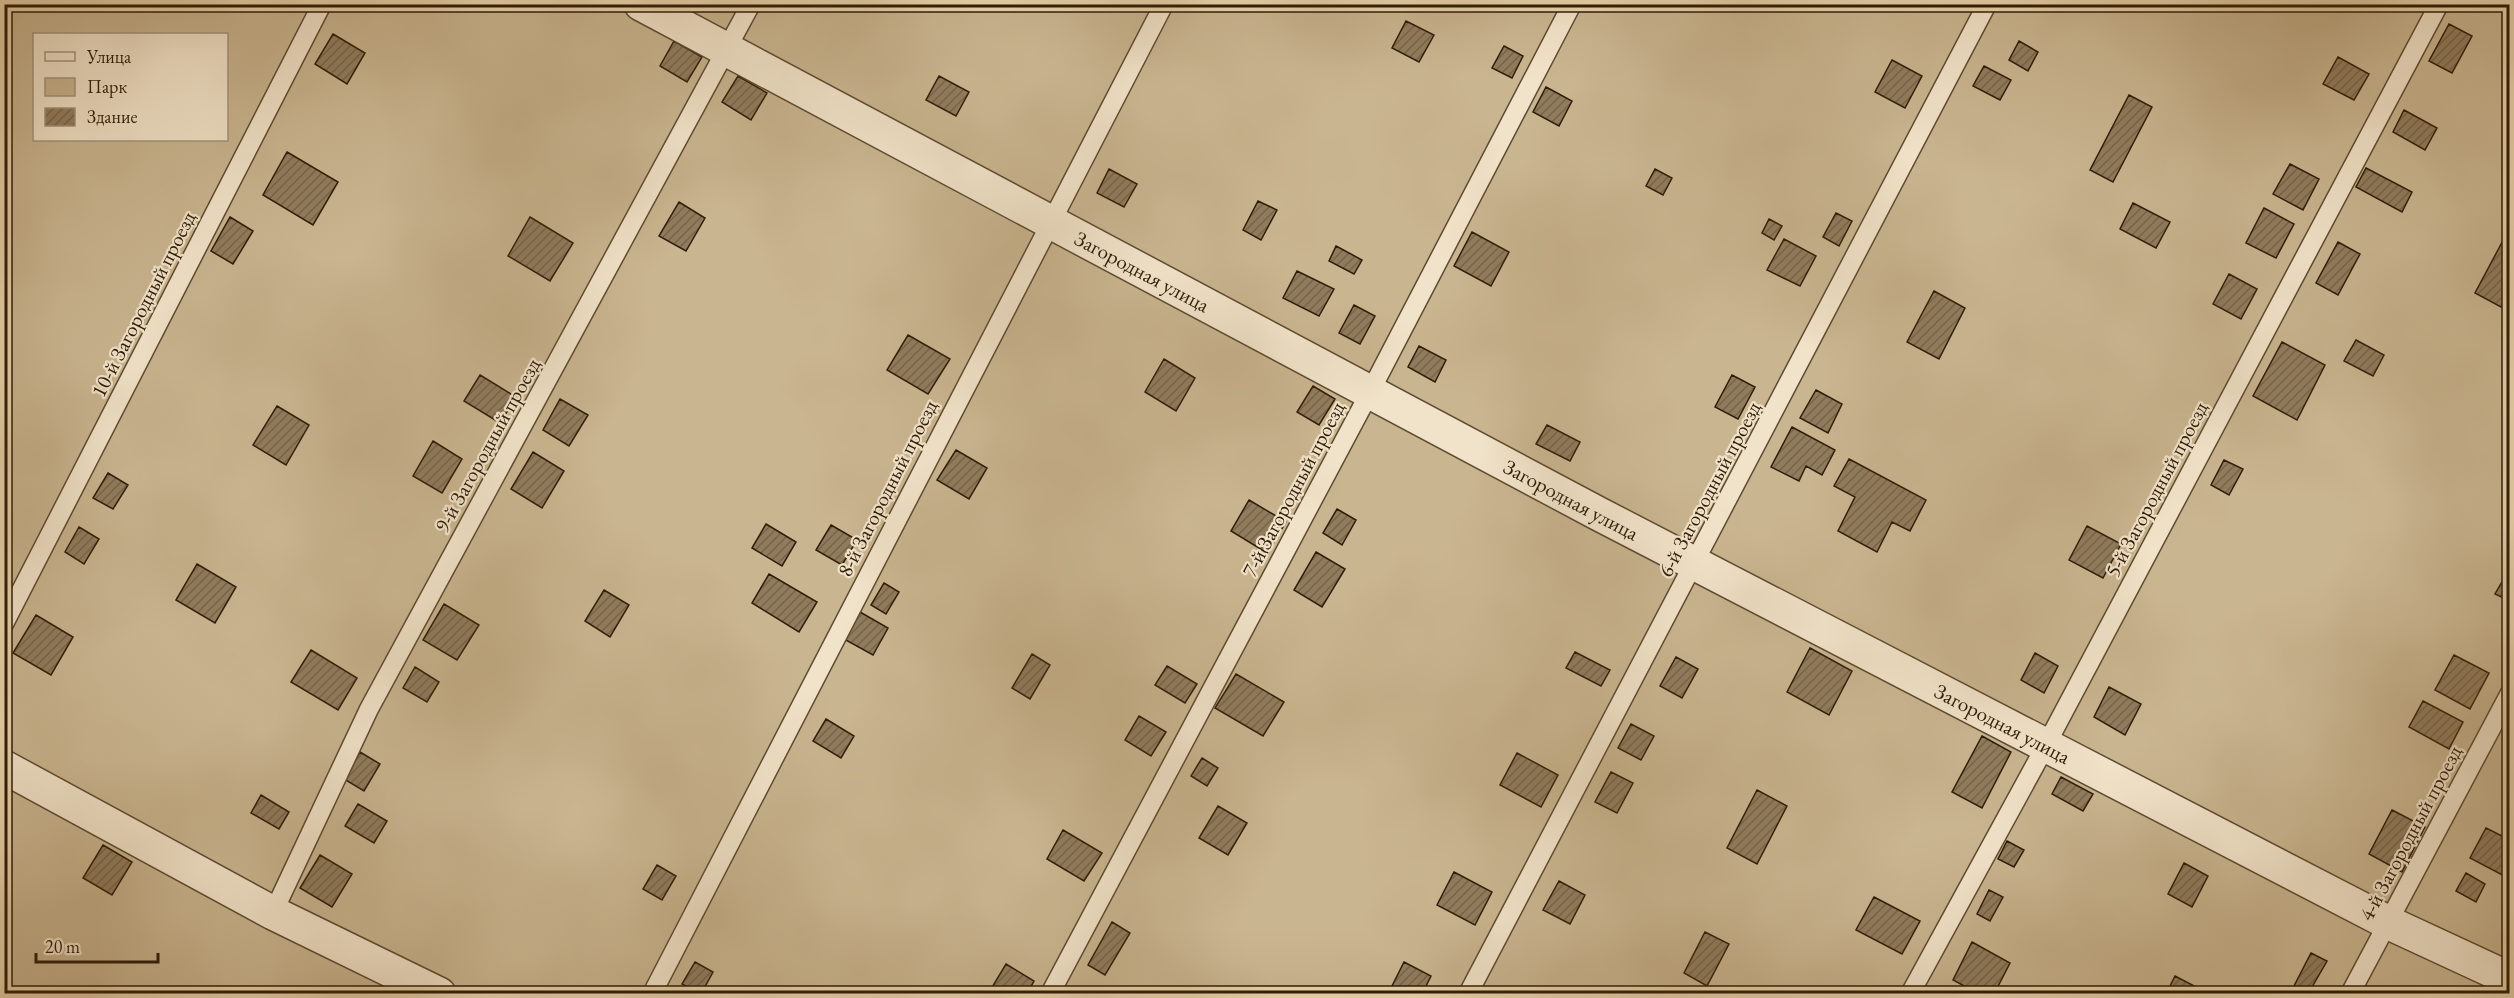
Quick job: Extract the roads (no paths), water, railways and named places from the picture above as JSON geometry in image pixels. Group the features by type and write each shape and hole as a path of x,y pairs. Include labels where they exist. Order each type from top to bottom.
{"street":[{"name":"Загородная улица","path":"641,4 1370,392 2045,747 2387,922 2510,979"},
{"path":"4,766 273,913 440,993"}],"lane":[{"name":"10-й Загородный проезд","path":"4,624 322,4"},
{"name":"9-й Загородный проезд","path":"273,913 369,709 751,4"},
{"name":"8-й Загородный проезд","path":"652,993 1164,4"},
{"name":"7-й Загородный проезд","path":"1050,993 1370,392 1572,4"},
{"name":"6-й Загородный проезд","path":"1468,993 1696,564 1987,4"},
{"name":"5-й Загородный проезд","path":"1910,993 2045,747 2439,4"},
{"name":"4-й Загородный проезд","path":"2350,993 2510,693"}]}
